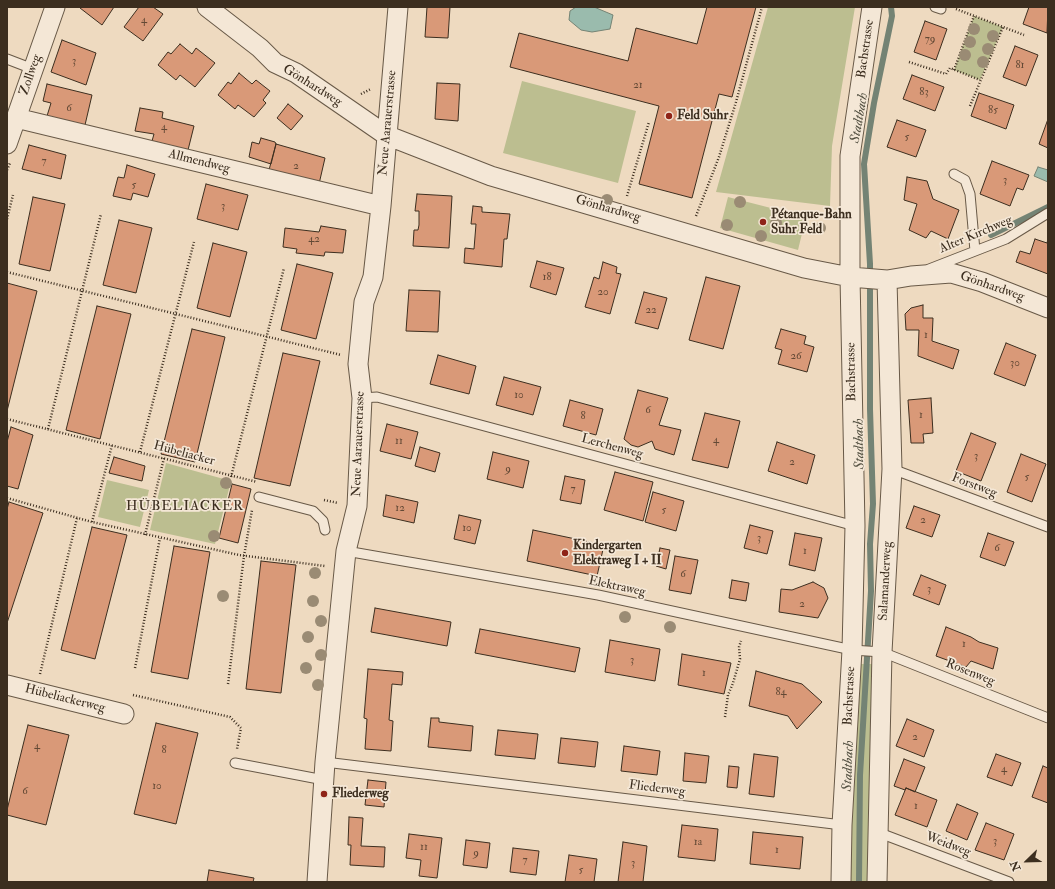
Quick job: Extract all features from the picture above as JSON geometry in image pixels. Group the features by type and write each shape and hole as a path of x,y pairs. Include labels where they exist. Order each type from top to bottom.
{"street":[{"name":"Zollweg","path":"7,144 55,7"},
{"name":"Gönhardweg","path":"207,7 260,48 275,63 296,73 386,135 491,176 690,233 804,268 850,277 887,280 911,276 951,273 982,282 1048,308"},
{"name":"Neue Aarauerstrasse","path":"317,882 325,771 346,560 356,506 362,398 358,359 364,302 373,277 381,206 398,7"},
{"name":"Bachstrasse","path":"841,882 842,825 852,650 855,526 850,277 850,156 872,7"},
{"name":"Allmendweg","path":"16,118 381,206"},
{"name":"Salamanderweg","path":"877,882 881,652 892,469 887,280"},
{"name":"Hübeliackerweg","path":"7,685 124,714"}],"lane":[{"path":"7,59 33,69"},
{"path":"954,174 965,180 970,194 975,250"},
{"name":"Alter Kirchweg","path":"911,276 1006,239 1048,213"},
{"name":"Lerchenweg","path":"362,398 377,397 855,526"},
{"name":"Forstweg","path":"892,469 1048,527"},
{"path":"257,493 314,511 323,521 325,530"},
{"name":"Elektraweg","path":"346,560 598,595 852,650 881,652"},
{"name":"Rosenweg","path":"881,652 1048,718"},
{"name":"Fliederweg","path":"235,763 842,825"},
{"name":"Weidweg","path":"877,832 1009,882"}],"path":[{"path":"690,233 719,157 762,7"},
{"path":"942,8 974,16 1024,35"},
{"path":"954,70 974,16"},
{"path":"970,106 1003,27"},
{"path":"909,62 946,74 950,68 980,80"},
{"path":"622,214 649,122"},
{"path":"7,219 13,195"},
{"path":"48,429 101,214"},
{"path":"140,452 194,242"},
{"path":"231,477 284,268"},
{"path":"7,272 358,359"},
{"name":"Hübeliacker","path":"7,419 164,458 231,477 264,484"},
{"path":"92,522 112,445"},
{"path":"145,535 164,458"},
{"path":"257,482 257,493"},
{"path":"7,498 145,535 244,556 346,560"},
{"path":"320,499 356,506"},
{"path":"228,684 244,556 252,509"},
{"path":"36,692 77,518"},
{"path":"135,668 160,538"},
{"path":"725,717 728,695 740,658 739,647 745,627"},
{"path":"128,694 230,717 242,728 235,763"}],"green space":[{"path":"768,7 855,7 832,146 830,206 716,192"},
{"path":"974,16 1003,27 980,80 954,70"},
{"path":"522,81 636,111 618,183 503,153"},
{"name":"Pétanque-Bahn Suhr Feld","path":"728,197 806,217 798,250 720,228"},
{"path":"166,463 231,481 215,544 150,530"},
{"path":"107,480 149,490 140,527 98,517"},
{"path":"857,664 874,664 871,882 850,882"}],"shaded area":[{"path":"576,7 594,7 613,15 610,29 592,32 581,30 569,20 570,11"},
{"path":"1038,167 1048,170 1048,182 1034,176"}],"building":[{"path":"114,7 102,25 80,8"},
{"path":"139,7 153,7 163,14 143,41 124,27"},
{"path":"427,7 450,7 448,38 425,37"},
{"path":"707,7 756,7 732,97 719,94 692,198 639,184 659,106 510,67 519,33 628,61 636,28 697,44"},
{"path":"1029,7 1048,7 1047,33 1023,24"},
{"path":"925,21 947,29 936,60 914,52"},
{"path":"62,40 96,53 86,85 51,72"},
{"path":"180,44 192,54 196,48 215,63 195,87 180,75 176,80 158,65 168,52 171,54"},
{"path":"1015,46 1038,55 1026,86 1003,77"},
{"path":"239,73 252,84 256,80 270,91 263,100 266,103 254,117 238,105 235,109 218,95 228,82 231,84"},
{"path":"912,75 944,87 935,111 903,99"},
{"path":"437,83 460,84 458,121 435,119"},
{"path":"47,84 92,95 85,125 47,116 51,103 43,101"},
{"path":"979,93 1014,105 1006,129 971,116"},
{"path":"288,104 303,116 291,130 277,118"},
{"path":"140,108 163,112 162,118 194,126 188,150 152,141 154,134 135,131"},
{"path":"1048,119 1048,148 1039,144"},
{"path":"897,120 926,130 916,157 887,147"},
{"path":"261,138 275,142 276,144 271,164 249,157 252,142 259,144"},
{"path":"276,144 325,158 319,184 269,170"},
{"path":"29,145 66,155 61,179 22,169"},
{"path":"992,161 1029,175 1023,190 1017,188 1010,206 980,194"},
{"path":"127,165 155,174 148,197 133,193 131,200 113,196 118,177 124,178"},
{"path":"907,177 927,181 933,199 959,210 948,239 931,231 926,238 909,230 917,204 904,200"},
{"path":"206,184 248,195 238,230 197,219"},
{"path":"417,194 452,196 449,248 413,246 414,230 418,230 419,225 419,211 415,211"},
{"path":"33,197 65,204 50,271 19,264"},
{"path":"473,206 482,207 482,212 510,214 507,239 504,239 502,267 464,263 465,248 474,249 476,224 471,224"},
{"path":"119,220 152,228 136,293 103,285"},
{"path":"321,226 346,230 343,253 325,252 324,256 296,253 297,249 283,247 285,228 319,232"},
{"path":"1035,239 1047,243 1048,239 1048,274 1016,262 1020,251 1030,254"},
{"path":"213,243 247,252 230,317 197,308"},
{"path":"537,261 564,268 556,295 530,287"},
{"path":"603,262 617,267 616,273 621,274 610,314 585,307 594,277 599,279"},
{"path":"297,264 333,273 316,339 281,330"},
{"path":"706,277 740,286 723,349 689,340"},
{"path":"7,283 37,291 7,411"},
{"path":"409,290 440,291 438,332 406,331"},
{"path":"644,292 667,298 658,329 635,323"},
{"path":"923,305 923,318 933,318 932,341 959,350 953,369 918,356 919,330 906,330 905,314 911,308"},
{"path":"97,306 131,314 100,439 66,430"},
{"path":"192,329 225,337 195,462 161,454"},
{"path":"781,329 806,336 804,344 814,347 807,372 778,364 782,350 775,348"},
{"path":"1006,343 1036,355 1025,386 994,374"},
{"path":"283,353 320,361 290,486 254,478"},
{"path":"438,355 476,366 469,394 430,384"},
{"path":"504,377 541,387 533,415 496,405"},
{"path":"638,390 668,398 659,425 681,430 674,455 655,449 652,441 638,447 631,445 624,439"},
{"path":"931,398 933,433 923,434 924,443 911,443 908,400"},
{"path":"570,400 603,409 596,435 563,426"},
{"path":"705,413 740,421 728,468 692,460"},
{"path":"387,424 418,432 411,459 380,451"},
{"path":"11,427 33,435 18,489 7,486 7,442"},
{"path":"971,433 996,443 981,481 956,471"},
{"path":"777,442 815,455 807,484 768,471"},
{"path":"420,447 440,453 435,472 415,466"},
{"path":"493,452 529,461 523,488 487,479"},
{"path":"1021,454 1046,464 1032,502 1007,492"},
{"path":"114,457 145,466 142,481 109,473"},
{"path":"615,472 653,482 643,521 604,510"},
{"path":"565,476 585,480 581,504 560,500"},
{"path":"232,484 251,489 238,543 219,538"},
{"path":"653,492 684,501 676,531 645,522"},
{"path":"386,495 418,502 414,523 383,516"},
{"path":"9,502 43,513 7,623 7,509"},
{"path":"914,506 940,515 932,537 906,528"},
{"path":"459,515 481,520 475,544 454,539"},
{"path":"750,525 773,531 767,554 744,548"},
{"path":"92,527 127,535 95,659 61,650"},
{"name":"Kindergarten Elektraweg I + II","path":"533,530 604,545 597,576 527,561"},
{"path":"795,533 822,538 815,571 789,565"},
{"path":"988,533 1014,542 1005,566 980,557"},
{"path":"174,546 210,552 188,679 151,672"},
{"path":"660,548 670,550 666,569 656,566"},
{"path":"675,556 698,560 691,594 669,590"},
{"path":"261,561 296,565 281,693 246,689"},
{"path":"921,575 946,585 939,605 913,595"},
{"path":"732,580 749,583 746,601 729,598"},
{"path":"813,582 824,588 828,598 818,618 779,612 781,589 792,590"},
{"path":"375,608 451,622 447,646 371,632"},
{"path":"946,627 971,637 979,642 998,648 993,669 971,661 966,667 936,656"},
{"path":"480,629 580,648 575,672 475,653"},
{"path":"610,640 660,649 655,681 605,672"},
{"path":"682,654 731,663 724,694 678,685"},
{"path":"368,669 403,672 402,685 392,684 389,720 393,721 391,751 365,749 367,719 364,717"},
{"path":"756,671 802,684 822,702 797,729 788,716 749,706"},
{"path":"431,718 439,718 439,722 473,726 471,751 428,747"},
{"path":"907,719 934,730 924,757 896,746"},
{"path":"156,723 198,733 176,824 134,814"},
{"path":"28,725 69,735 46,825 7,815"},
{"path":"498,730 538,734 535,759 495,755"},
{"path":"561,738 598,742 595,767 558,763"},
{"path":"624,746 660,751 657,775 621,771"},
{"path":"685,753 709,756 706,783 683,781"},
{"path":"754,754 778,757 774,797 749,794"},
{"path":"996,754 1021,763 1012,786 987,777"},
{"path":"904,759 925,767 915,792 906,788 905,790 894,786"},
{"path":"729,766 739,767 737,788 727,787"},
{"path":"1043,766 1048,768 1048,803 1032,797"},
{"path":"368,780 386,782 384,807 365,805"},
{"path":"906,788 937,800 927,827 895,815"},
{"path":"957,804 978,813 967,840 946,831"},
{"path":"349,817 363,818 361,846 385,847 384,867 350,865 351,845 348,845"},
{"path":"986,823 1014,834 1004,860 975,850"},
{"path":"682,825 718,829 715,861 678,857"},
{"path":"753,832 803,837 800,869 750,864"},
{"path":"409,834 442,838 437,878 419,876 421,860 406,858"},
{"path":"466,840 490,843 487,868 463,865"},
{"path":"623,842 647,846 643,882 618,882"},
{"path":"513,848 539,851 536,875 510,872"},
{"path":"569,855 597,859 594,882 565,882"},
{"path":"209,870 254,878 253,882 207,882"}],"waterway":[{"name":"Stadtbach","path":"859,882 860,775 871,591 870,544 873,504 870,409 870,264 864,164 874,103 892,16 891,7"},
{"path":"991,235 1048,207"}],"place":[{"name":"Feld Suhr","path":"669,116"},
{"name":"Pétanque-Bahn Suhr Feld","path":"763,222"},
{"name":"Kindergarten Elektraweg I + II","path":"565,553"},
{"name":"Fliederweg","path":"324,794"}],"district":[{"name":"HÜBELIACKER","path":"185,507"}]}
